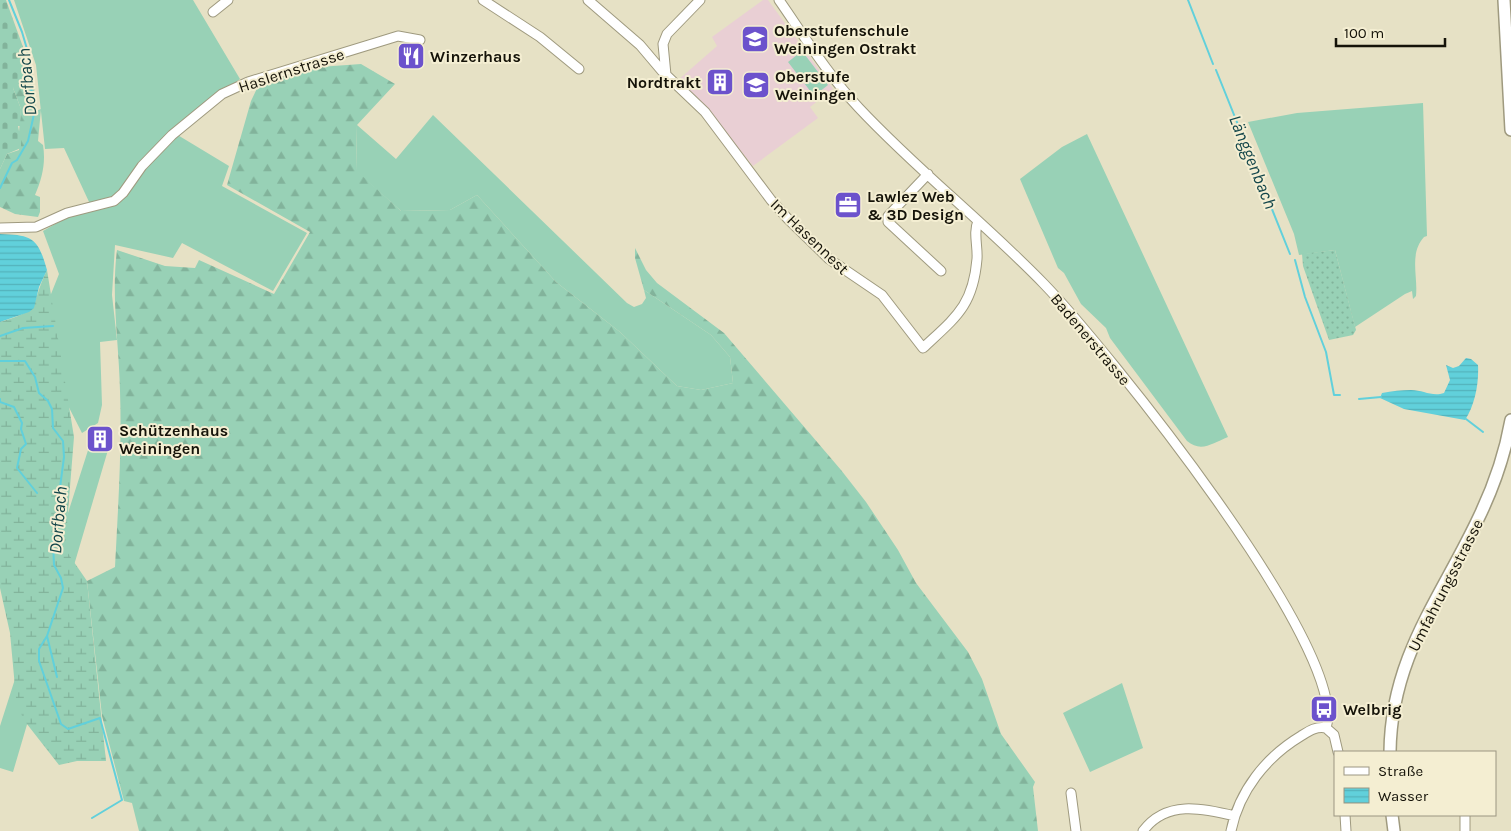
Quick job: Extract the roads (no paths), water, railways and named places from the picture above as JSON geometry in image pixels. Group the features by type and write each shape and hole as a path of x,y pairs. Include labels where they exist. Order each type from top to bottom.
{"main road":[{"path":"1504,0 1511,130"},
{"name":"Umfahrungsstrasse","path":"1390,751 1392,718 1407,660 1430,606 1487,501 1501,464 1511,420"},
{"path":"1392,816 1394,831"}],"street":[{"path":"213,12 228,0"},
{"path":"483,0 540,37 579,70"},
{"path":"588,0 640,45 666,75"},
{"path":"666,75 663,44 667,34 700,0"},
{"name":"Badenerstrasse","path":"779,0 856,105 1042,282 1090,333 1138,394 1250,548 1276,588 1307,649 1327,704 1329,717 1326,728"},
{"name":"Haslernstrasse","path":"0,228 36,227 67,213 114,201 157,149 201,110 230,90 248,82 398,36 420,40"},
{"name":"Im Hasennest","path":"666,75 705,112 771,200 788,219 829,259 882,295 923,348 962,311 970,296 978,257 975,227 978,220"},
{"path":"928,174 888,216 888,222 941,271"},
{"path":"1231,831 1235,816 1248,789 1272,758 1309,732 1321,727 1334,734 1338,751"},
{"path":"1071,794 1076,831"},
{"path":"1143,831 1156,818 1168,811 1190,809 1235,816"},
{"path":"1345,816 1346,831"},
{"path":"1464,816 1465,831"}],"water":[{"path":"0,234 27,237 32,240 37,245 44,259 47,270 39,287 34,308 29,312 0,322"},
{"path":"1466,358 1471,359 1478,365 1478,372 1474,401 1465,420 1404,409 1380,398 1382,393 1401,390 1415,390 1435,394 1444,393 1450,380 1446,365 1453,368 1459,366"}],"waterway":[{"name":"Dorfbach","path":"0,188 12,163 17,160 28,141 34,114 27,49 9,0"},
{"path":"1188,0 1213,64"},
{"name":"Länggenbach","path":"1216,70 1290,254"},
{"path":"1295,260 1305,297 1326,352 1334,395 1340,395"},
{"path":"0,336 23,328 53,326"},
{"name":"Dorfbach","path":"0,361 25,361 35,377 39,393 48,401 52,409 53,428 63,441 64,457 53,541 54,565 61,578 63,588 47,636 39,649 39,661 61,724 68,729 100,718 122,800 92,818"},
{"path":"1359,399 1381,397"},
{"path":"0,399 0,402 14,407 22,423 21,429 26,444 21,449 17,468 37,493"},
{"path":"1466,419 1483,432"},
{"path":"47,636 57,677"}],"place":[{"name":"Oberstufenschule Weiningen Ostrakt","path":"755,39"},
{"name":"Winzerhaus","path":"411,56"},
{"name":"Nordtrakt","path":"720,82"},
{"name":"Oberstufe Weiningen","path":"756,85"},
{"name":"Lawlez Web & 3D Design","path":"848,205"},
{"name":"Schützenhaus Weiningen","path":"100,439"},
{"name":"Welbrig","path":"1324,709"}]}
